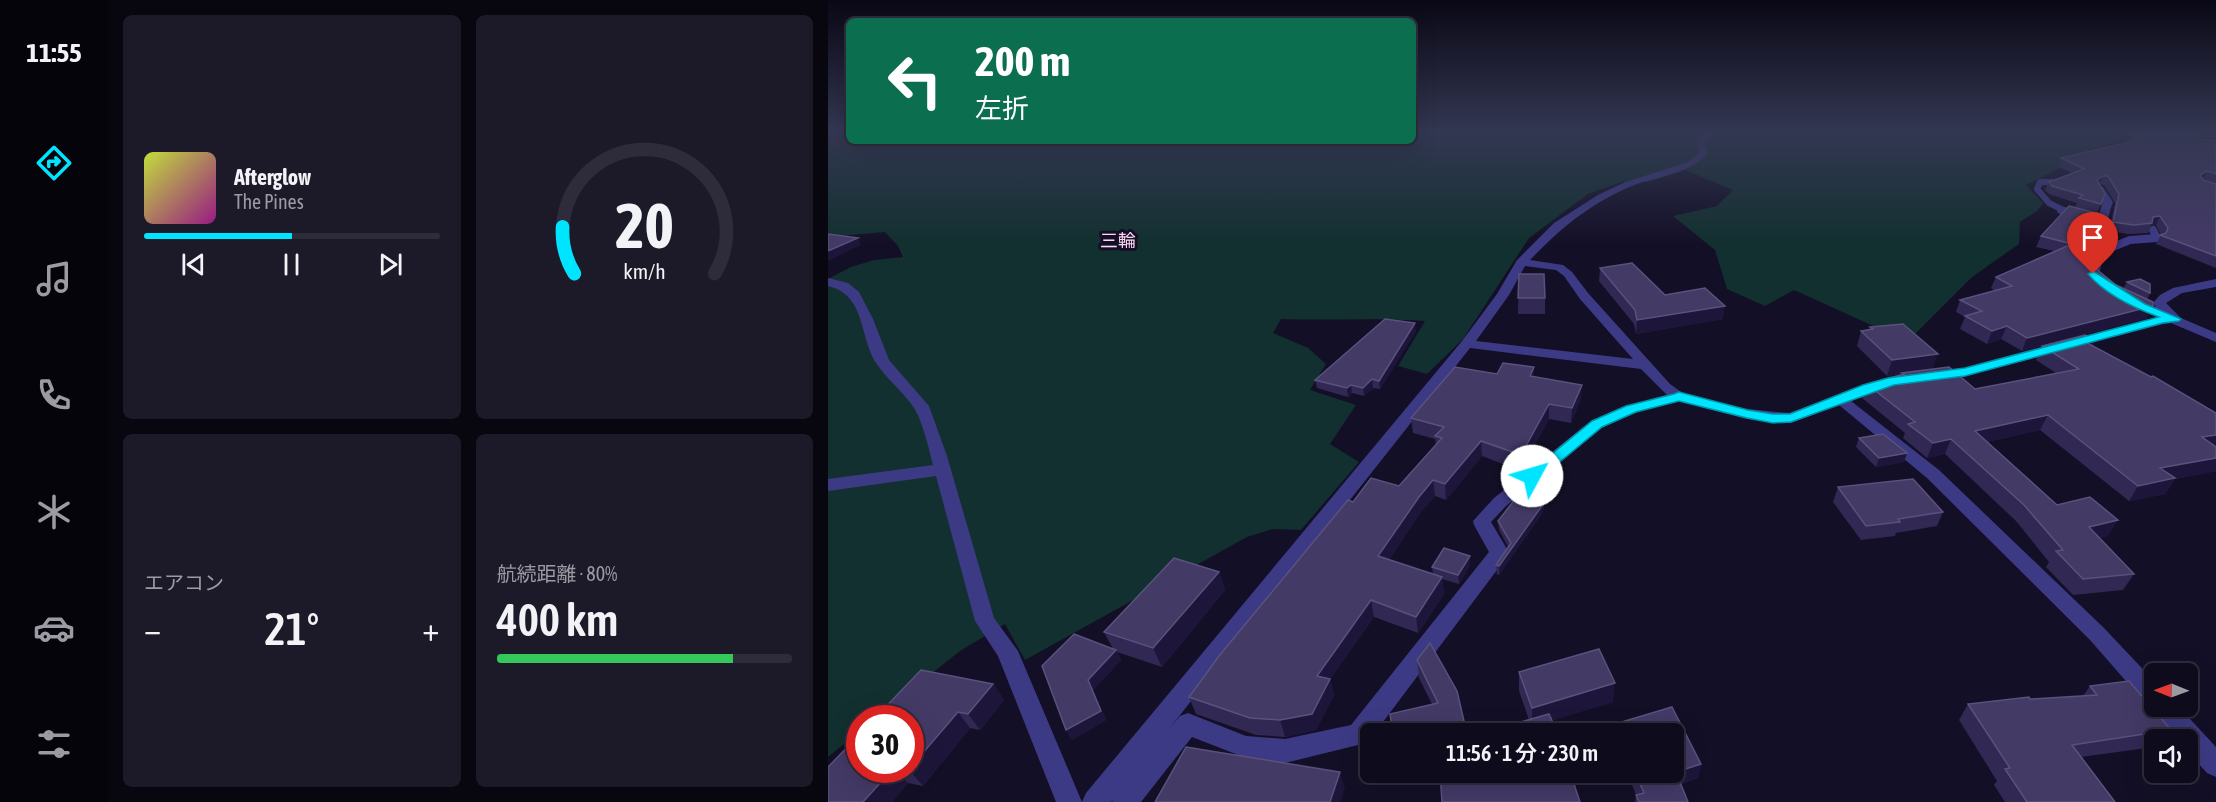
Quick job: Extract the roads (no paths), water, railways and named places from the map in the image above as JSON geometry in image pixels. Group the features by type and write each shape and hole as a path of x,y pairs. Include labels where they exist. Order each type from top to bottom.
{"street":[{"path":"1095,802 1467,344 1503,295 1521,262 1558,225 1601,197 1626,185 1674,169"},
{"path":"2100,189 2108,202 2101,220 2098,253 2093,274 2116,292 2141,307 2175,319 2216,338"},
{"path":"1537,246 1543,258 1568,274 1584,296 1665,387 1679,396 1773,418 1802,415 1868,388 1903,380"},
{"path":"1521,262 1559,267"},
{"path":"828,282 844,286 855,295 867,319 882,361 921,406 939,456 940,470 985,621 1007,651 1069,802"},
{"path":"2175,319 2159,303 2163,298 2171,292 2216,283"},
{"path":"1922,377 1965,372 2163,320 2175,319"},
{"path":"1467,344 1645,365"},
{"path":"1125,802 1188,724 1246,747 1285,751 1358,735 1499,553 1497,545 1483,526 1482,521 1500,502 1597,424 1631,409 1679,396"},
{"path":"1840,399 1933,474 2097,634 2144,686"},
{"path":"828,485 940,470"},
{"path":"2172,717 2216,765"}],"lane":[{"path":"2053,182 2040,182 2037,189 2043,198 2058,210 2101,220"},
{"path":"2098,253 2130,240 2157,238 2153,230"}],"district":[{"name":"三輪","path":"1118,241"}]}
